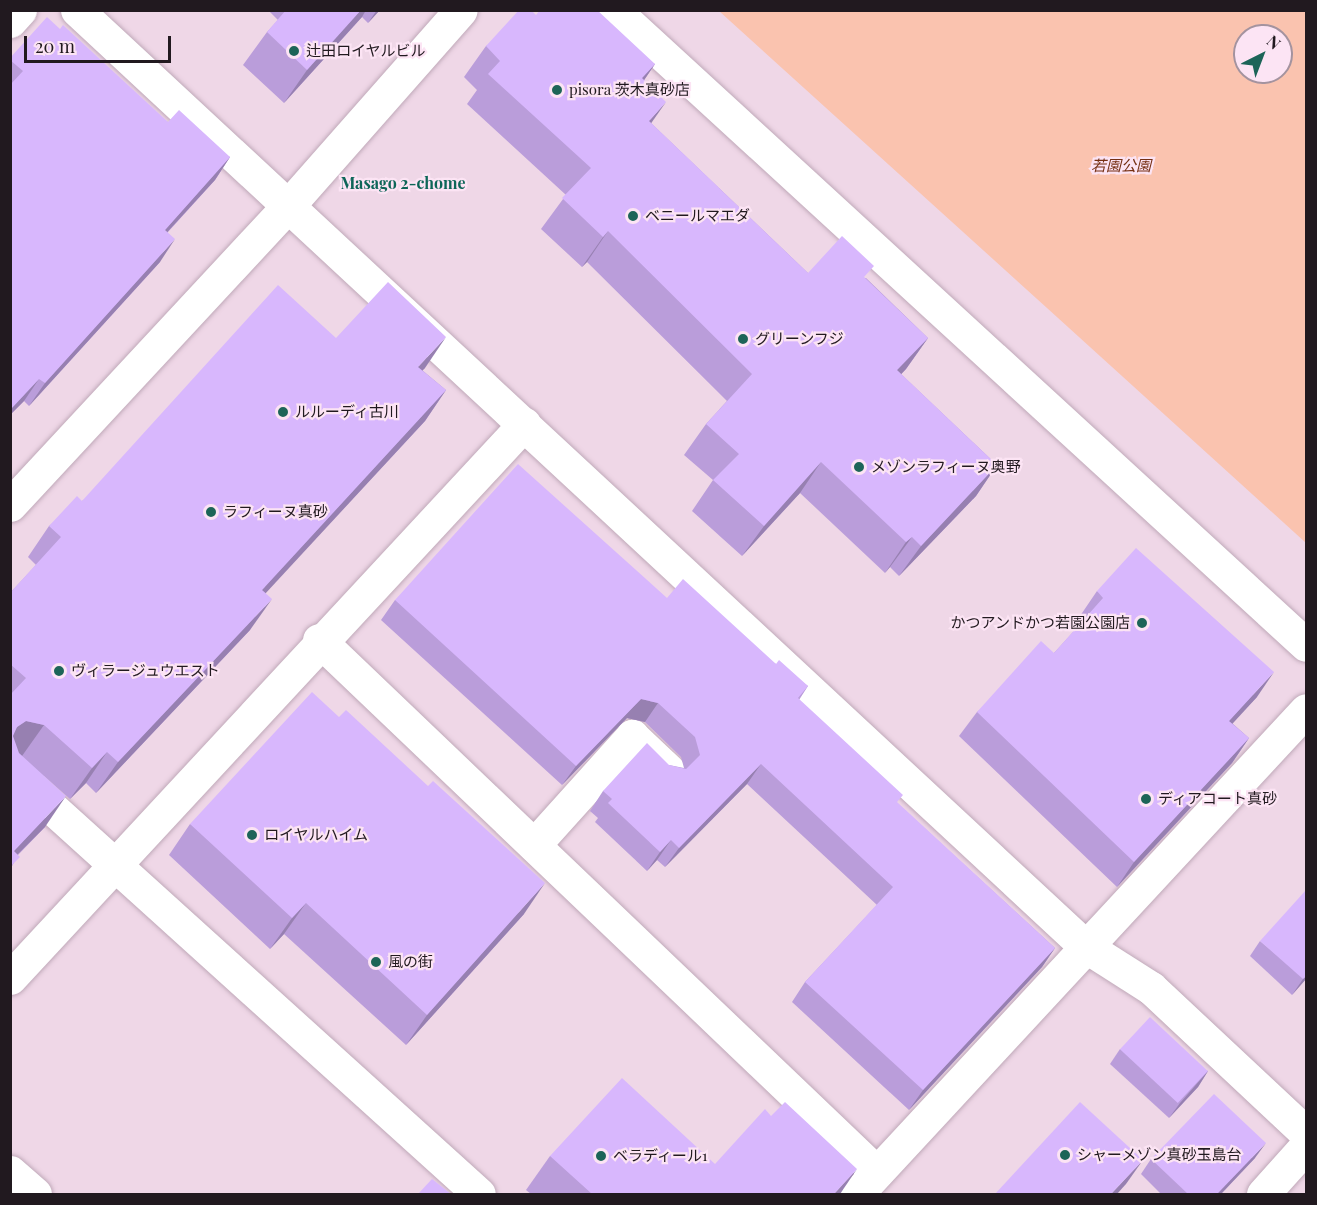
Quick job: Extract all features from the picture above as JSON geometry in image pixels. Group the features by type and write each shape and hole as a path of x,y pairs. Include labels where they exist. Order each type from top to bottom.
{"street":[{"path":"10,21 20,10"},
{"path":"77,10 1085,946 1151,987 1306,1133"},
{"path":"10,505 288,206 461,10"},
{"path":"614,10 1306,645"},
{"path":"10,978 319,640 524,424"},
{"path":"319,640 534,845 866,1183 1306,710"},
{"path":"534,845 632,736 668,770"},
{"path":"10,770 479,1194"},
{"path":"1263,1194 1306,1146"},
{"path":"10,1172 35,1194"}],"green space":[{"name":"若園公園","path":"719,11 1306,11 1306,543"}],"building":[{"path":"286,10 361,10 307,70 267,32"},
{"path":"519,10 531,10 536,15 540,10 597,10 655,64 642,78 666,102 649,121 808,273 842,236 874,266 864,277 928,338 897,370 997,465 921,546 912,537 906,542 821,462 764,526 713,480 739,454 706,424 752,374 608,231 603,237 562,198 591,168 488,74 500,61 486,46"},
{"path":"47,17 60,29 63,25 168,122 179,110 230,157 165,230 175,239 45,383 39,379 10,410 10,85 23,71 10,58"},
{"path":"388,282 446,337 418,367 446,390 262,590 272,599 118,762 107,752 92,768 44,725 26,721 17,727 13,736 19,753 66,796 14,851 20,857 10,867 10,695 26,678 10,664 10,593 61,537 49,526 77,496 82,501 278,285 336,338"},
{"path":"518,464 667,598 683,579 776,664 779,660 808,686 798,698 903,795 897,802 1055,948 923,1090 805,982 893,887 761,764 679,848 671,840 660,852 608,803 612,799 603,791 647,743 669,765 686,769 700,755 695,737 658,703 641,699 576,766 395,600"},
{"path":"1136,548 1274,672 1229,721 1249,738 1134,862 977,712 1041,641 1054,653 1103,598 1097,591"},
{"path":"312,692 339,717 346,710 428,786 433,781 545,883 427,1015 306,903 292,918 190,824"},
{"path":"1306,890 1306,976 1303,979 1260,941"},
{"path":"1150,1017 1208,1071 1178,1103 1120,1049"},
{"path":"622,1078 715,1164 765,1109 771,1116 785,1102 857,1169 834,1194 592,1194 550,1156"},
{"path":"1214,1094 1266,1143 1217,1194 1188,1194 1151,1159"},
{"name":"シャーメゾン真砂玉島台","path":"1080,1102 1143,1160 1111,1194 995,1194"},
{"path":"432,1179 451,1194 418,1194"}],"place":[{"name":"辻田ロイヤルビル","path":"294,51"},
{"name":"pisora 茨木真砂店","path":"557,90"},
{"name":"ベニールマエダ","path":"633,216"},
{"name":"グリーンフジ","path":"743,339"},
{"name":"ルルーディ古川","path":"283,412"},
{"name":"メゾンラフィーヌ奥野","path":"859,467"},
{"name":"ラフィーヌ真砂","path":"211,512"},
{"name":"かつアンドかつ若園公園店","path":"1142,623"},
{"name":"ヴィラージュウエスト","path":"59,671"},
{"name":"ディアコート真砂","path":"1146,799"},
{"name":"ロイヤルハイム","path":"252,835"},
{"name":"風の街","path":"376,962"},
{"name":"シャーメゾン真砂玉島台","path":"1065,1155"},
{"name":"ベラディール1","path":"601,1156"}],"district":[{"name":"Masago 2-chome","path":"403,183"}]}
